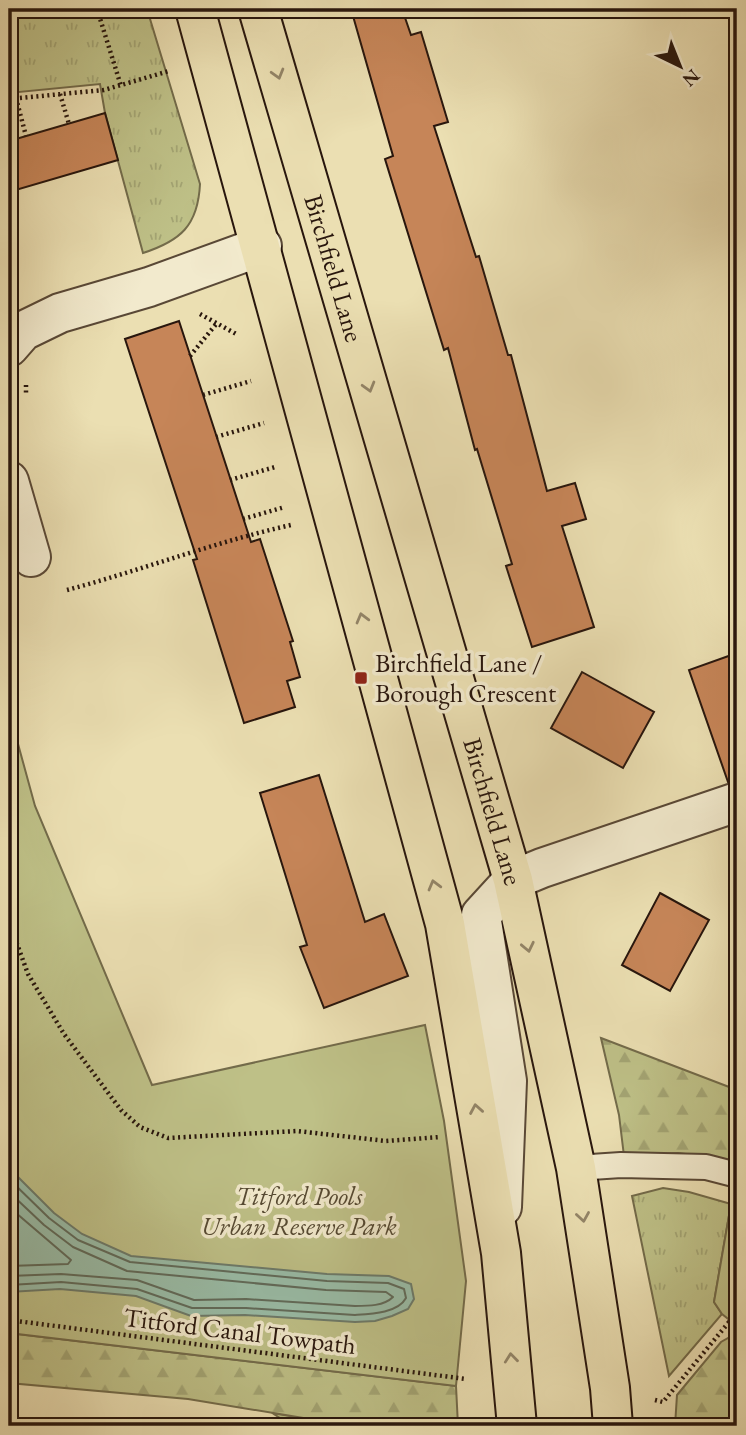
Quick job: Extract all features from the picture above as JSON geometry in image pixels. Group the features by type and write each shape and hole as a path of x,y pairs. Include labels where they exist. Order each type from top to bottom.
{"main road":[{"path":"195,9 445,924 500,1253 517,1426"},
{"name":"Birchfield Lane","path":"258,9 513,880 576,1168 610,1388 613,1426"}],"street":[{"path":"18,362 23,331 60,313 149,287 262,247"},
{"path":"9,481 31,557"},
{"path":"500,1253 507,1081 481,915 513,880 737,802"}],"lane":[{"path":"576,1168 621,1165 706,1167 737,1175"},
{"path":"604,1426 610,1388"}],"path":[{"path":"97,9 121,86"},
{"path":"9,99 121,86 176,69"},
{"path":"60,94 69,124"},
{"path":"16,98 26,136"},
{"path":"195,311 240,337"},
{"path":"190,356 217,323"},
{"path":"18,362 26,396"},
{"path":"203,395 261,379"},
{"path":"216,438 273,420"},
{"path":"230,480 283,464"},
{"path":"243,519 294,505"},
{"path":"66,590 116,577 246,535 299,523"},
{"path":"9,922 28,974 64,1034 121,1110 139,1127 168,1138 297,1131 386,1141 452,1135"},
{"path":"610,1388 663,1402 729,1322 737,1318"},
{"name":"Titford Canal Towpath","path":"9,1320 466,1379"},
{"path":"9,1420 52,1426"}],"green space":[{"path":"9,9 147,9 200,184 191,221 177,237 143,253 105,113 100,84 9,93"},
{"name":"Titford Pools Urban Reserve Park","path":"9,711 35,806 152,1085 425,1025 444,1121 466,1281 456,1386 9,1333"},
{"path":"601,1038 737,1090 737,1161 678,1153 624,1156 619,1115"},
{"path":"730,1160 737,1161 737,1326 722,1314 714,1302 731,1204"},
{"path":"663,1188 731,1204 714,1302 722,1314 669,1376 632,1196"},
{"path":"9,1333 456,1386 458,1426 340,1426 188,1399 9,1383"},
{"path":"737,1333 737,1426 675,1426 677,1395 721,1342"},
{"path":"272,1413 340,1424 340,1426 293,1426"}],"water":[{"path":"9,1168 54,1213 82,1234 131,1256 327,1274 389,1276 411,1284 414,1299 408,1309 392,1316 375,1321 355,1322 245,1315 191,1316 136,1296 60,1289 9,1292"}],"building":[{"path":"351,9 402,9 411,35 421,32 448,122 434,126 476,257 479,256 508,355 511,355 547,491 575,483 586,519 562,526 594,627 532,647 506,566 512,564 477,449 475,450 448,348 444,350 385,159 393,156"},
{"path":"105,113 118,160 9,192 9,141"},
{"path":"179,321 251,542 260,539 293,641 290,642 300,677 287,681 295,707 244,723 193,560 197,559 125,339"},
{"path":"737,653 737,781 728,782 689,670"},
{"path":"582,672 654,712 623,768 551,728"},
{"path":"319,775 365,922 384,914 408,976 324,1008 300,947 307,945 260,793"},
{"path":"660,893 709,920 670,991 622,965"}],"place":[{"name":"Birchfield Lane / Borough Crescent","path":"361,678"}]}
